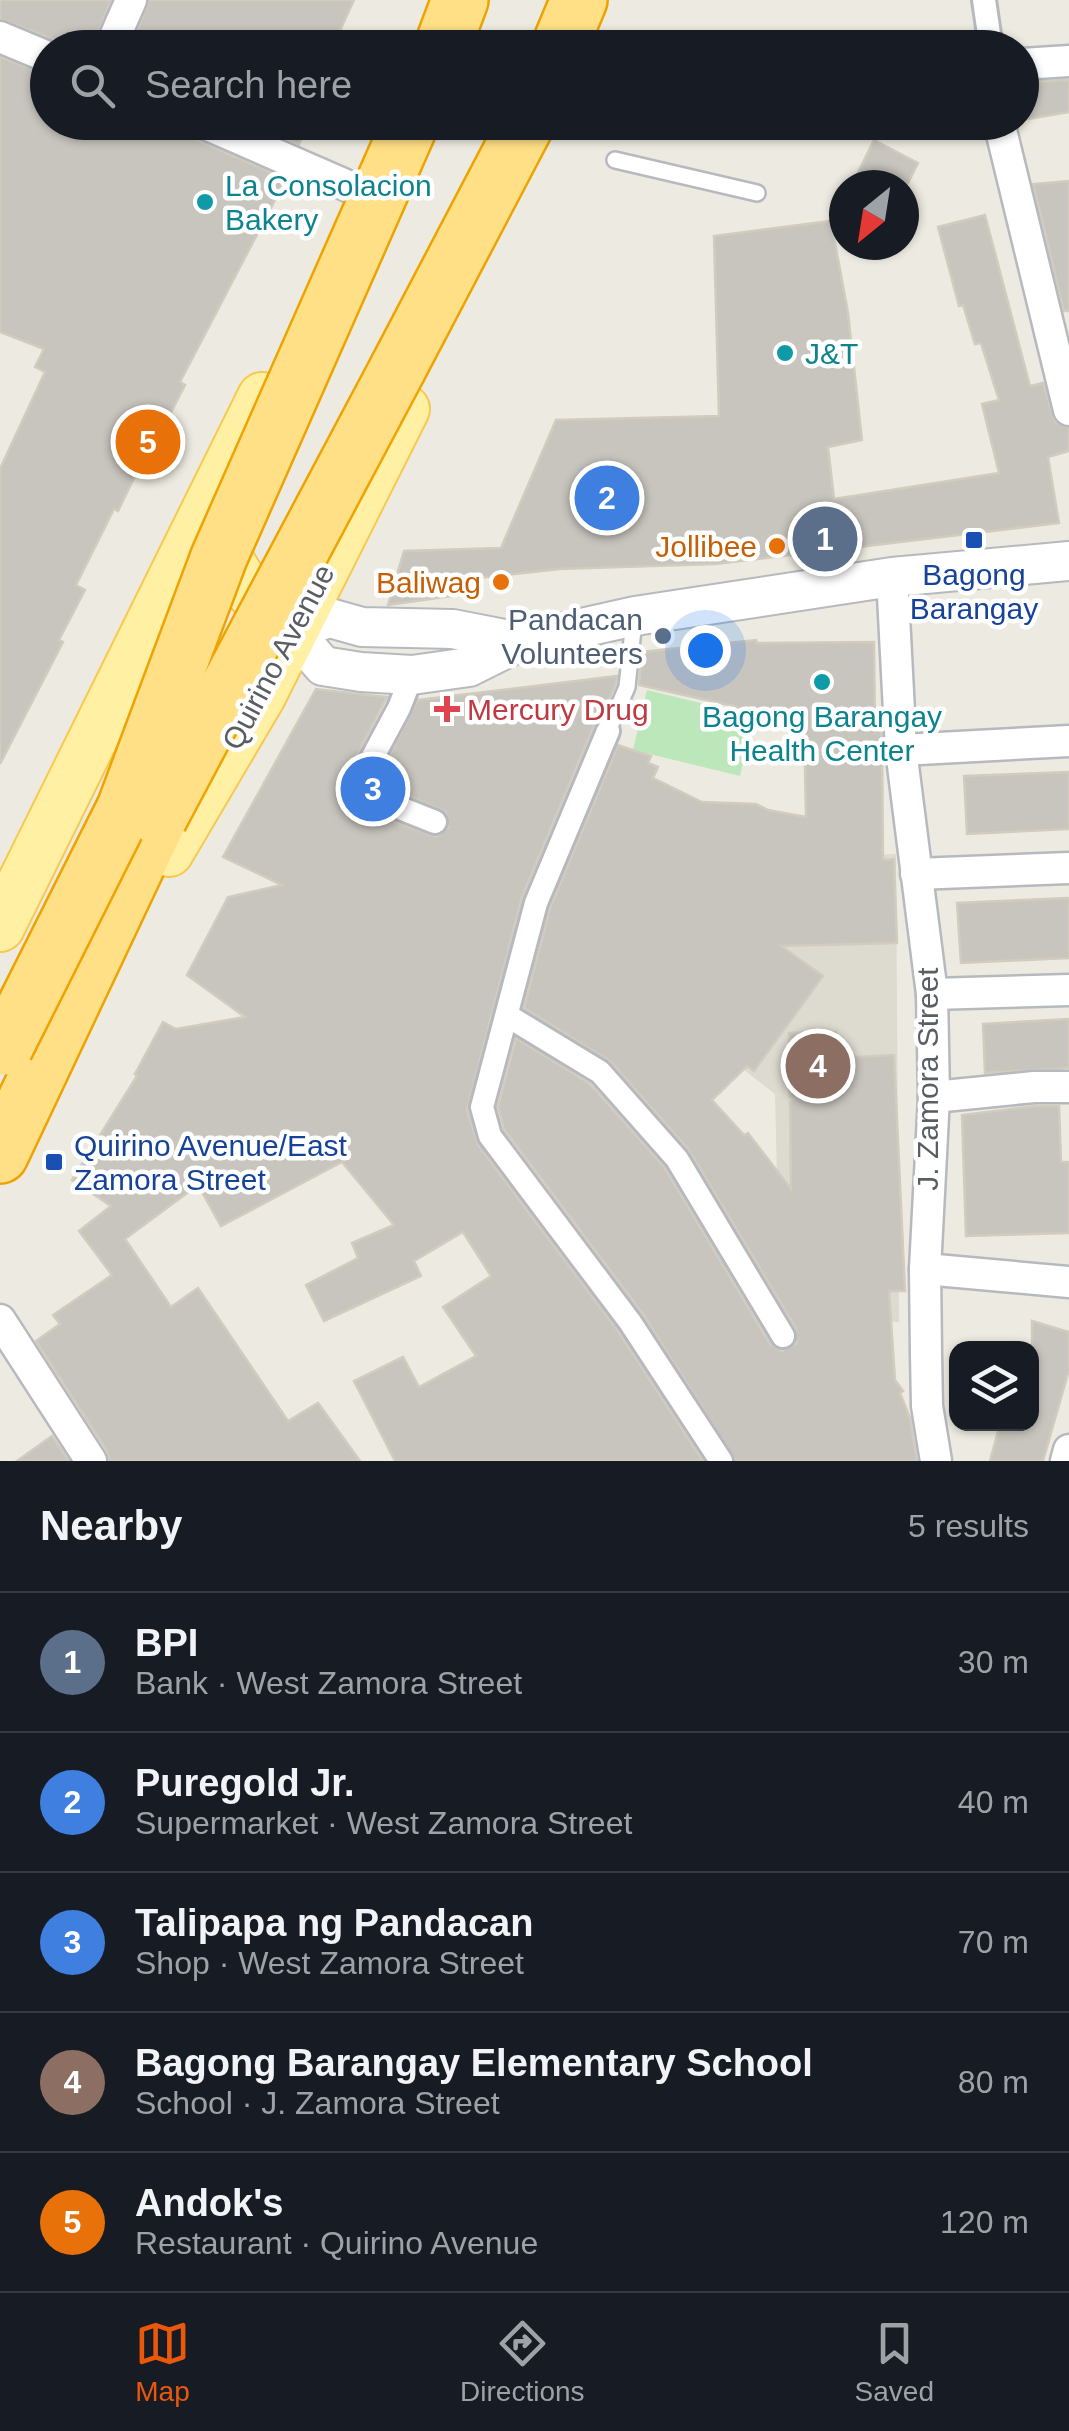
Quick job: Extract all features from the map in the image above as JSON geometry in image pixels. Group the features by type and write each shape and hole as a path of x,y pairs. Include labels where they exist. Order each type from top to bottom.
{"highway":[{"path":"449,30 460,0"},
{"path":"534,30 546,0"},
{"path":"566,30 579,0"},
{"path":"3,1053 125,808 219,556 403,140"},
{"path":"398,368 489,140"},
{"path":"0,1155 159,818 518,140"}],"main road":[{"path":"431,30 442,0"},
{"path":"587,30 601,0"},
{"path":"0,927 13,865 136,655 381,140"},
{"name":"Quirino Avenue","path":"0,1186 161,866 261,696 319,584 534,140"},
{"path":"207,506 238,577 267,612 292,630"},
{"path":"136,655 197,640 292,630"}],"street":[{"path":"118,30 131,0"},
{"path":"984,0 988,30"},
{"path":"0,37 30,50"},
{"path":"1039,63 1069,62"},
{"path":"243,140 358,190"},
{"path":"1003,140 1069,410"},
{"path":"519,642 453,629 362,627 330,618 292,630 324,666 412,675 469,668 519,642 635,616 892,577 1069,561"},
{"name":"J. Zamora Street","path":"892,577 902,750 932,994 934,1097 925,1269 926,1406 936,1461"},
{"path":"412,675 399,708 354,790 435,822"},
{"path":"608,732 536,903 482,1107 490,1136 630,1322 721,1461"},
{"path":"902,750 1069,742"},
{"path":"916,874 1069,868"},
{"path":"932,994 1069,990"},
{"path":"508,1016 600,1072 677,1158 783,1336"},
{"path":"934,1097 1034,1086 1069,1087"},
{"path":"925,1269 1069,1282"},
{"path":"0,1320 91,1461"},
{"path":"1066,1461 1069,1450"}],"lane":[{"path":"614,160 757,193"},
{"path":"608,732 627,687 635,616"}],"shaded area":[{"path":"896,854 899,1322 835,1323 777,1179 775,1094 702,1037 782,860"}],"green space":[{"path":"647,690 754,716 740,776 633,750"}],"building":[{"path":"0,0 111,0 99,30 30,30 0,19"},
{"path":"149,0 354,0 340,30 138,30"},
{"path":"0,57 30,68 30,140 196,140 286,179 180,382 185,385 164,426 156,422 118,511 114,509 76,585 85,590 59,640 63,642 0,764 0,469 45,372 35,367 44,349 0,332"},
{"path":"1069,80 1069,112 1039,117 1039,81"},
{"path":"874,140 918,163 914,170 859,170"},
{"path":"1069,181 1069,311 1064,311 1033,184"},
{"path":"985,215 1030,386 1043,383 1055,422 1069,428 1069,451 1048,457 1059,523 715,564 560,569 477,578 472,593 388,605 404,551 501,548 556,420 719,416 714,236 829,221 829,260 838,260 848,313 862,440 828,447 834,499 999,473 982,404 999,400 981,343 975,344 963,305 959,306 938,227"},
{"path":"756,640 874,642 875,729 881,729 882,739 883,860 894,859 897,943 781,946 823,976 754,1071 747,1066 712,1100 744,1135 748,1133 791,1189 790,1102 794,1099 790,1097 789,1033 836,1032 837,1058 894,1055 905,1291 889,1291 895,1380 903,1391 900,1393 910,1418 917,1461 736,1461 643,1314 504,1129 498,1107 516,1038 590,1084 665,1168 770,1344 782,1351 796,1344 796,1328 688,1149 611,1062 524,1008 550,908 618,745 651,756 648,763 658,767 653,778 702,802 756,804 806,817 804,721 769,721 769,714 639,685 642,652"},
{"path":"617,676 522,897 467,1110 478,1145 618,1331 703,1461 395,1461 354,1381 403,1357 419,1387 476,1356 443,1307 491,1276 463,1232 414,1261 421,1276 324,1321 306,1285 358,1258 352,1243 394,1225 342,1162 221,1226 198,1185 125,1239 171,1307 198,1288 288,1421 318,1403 360,1461 110,1461 36,1341 60,1324 53,1315 112,1275 79,1231 111,1206 72,1180 137,1076 163,1022 176,1029 245,1017 187,975 228,897 282,885 223,857 316,689 387,697 340,792 349,804 436,837 449,827 446,812 376,782 418,700"},
{"path":"1069,772 1069,829 967,834 964,776"},
{"path":"1069,898 1069,958 961,963 957,903"},
{"path":"1069,1019 1069,1068 985,1073 983,1024"},
{"path":"1059,1106 1061,1162 1069,1162 1069,1233 966,1236 962,1115"},
{"path":"1032,1321 1069,1332 1069,1370 1043,1461 990,1461 998,1431 1039,1431 1039,1341 1032,1341"},
{"path":"52,1436 69,1461 17,1461"}],"place":[{"name":"La Consolacion Bakery","path":"205,202"},
{"name":"J&T","path":"785,353"},
{"name":"Andok's","path":"148,442"},
{"name":"Puregold Jr.","path":"607,498"},
{"name":"BPI","path":"825,539"},
{"name":"Bagong Barangay","path":"974,540"},
{"name":"Jollibee","path":"777,546"},
{"name":"Baliwag","path":"501,582"},
{"name":"Pandacan Volunteers","path":"663,636"},
{"name":"Bagong Barangay Health Center","path":"822,682"},
{"name":"Mercury Drug","path":"447,709"},
{"name":"Talipapa ng Pandacan","path":"373,789"},
{"name":"Bagong Barangay Elementary School","path":"818,1066"},
{"name":"Quirino Avenue/East Zamora Street","path":"54,1162"}]}
